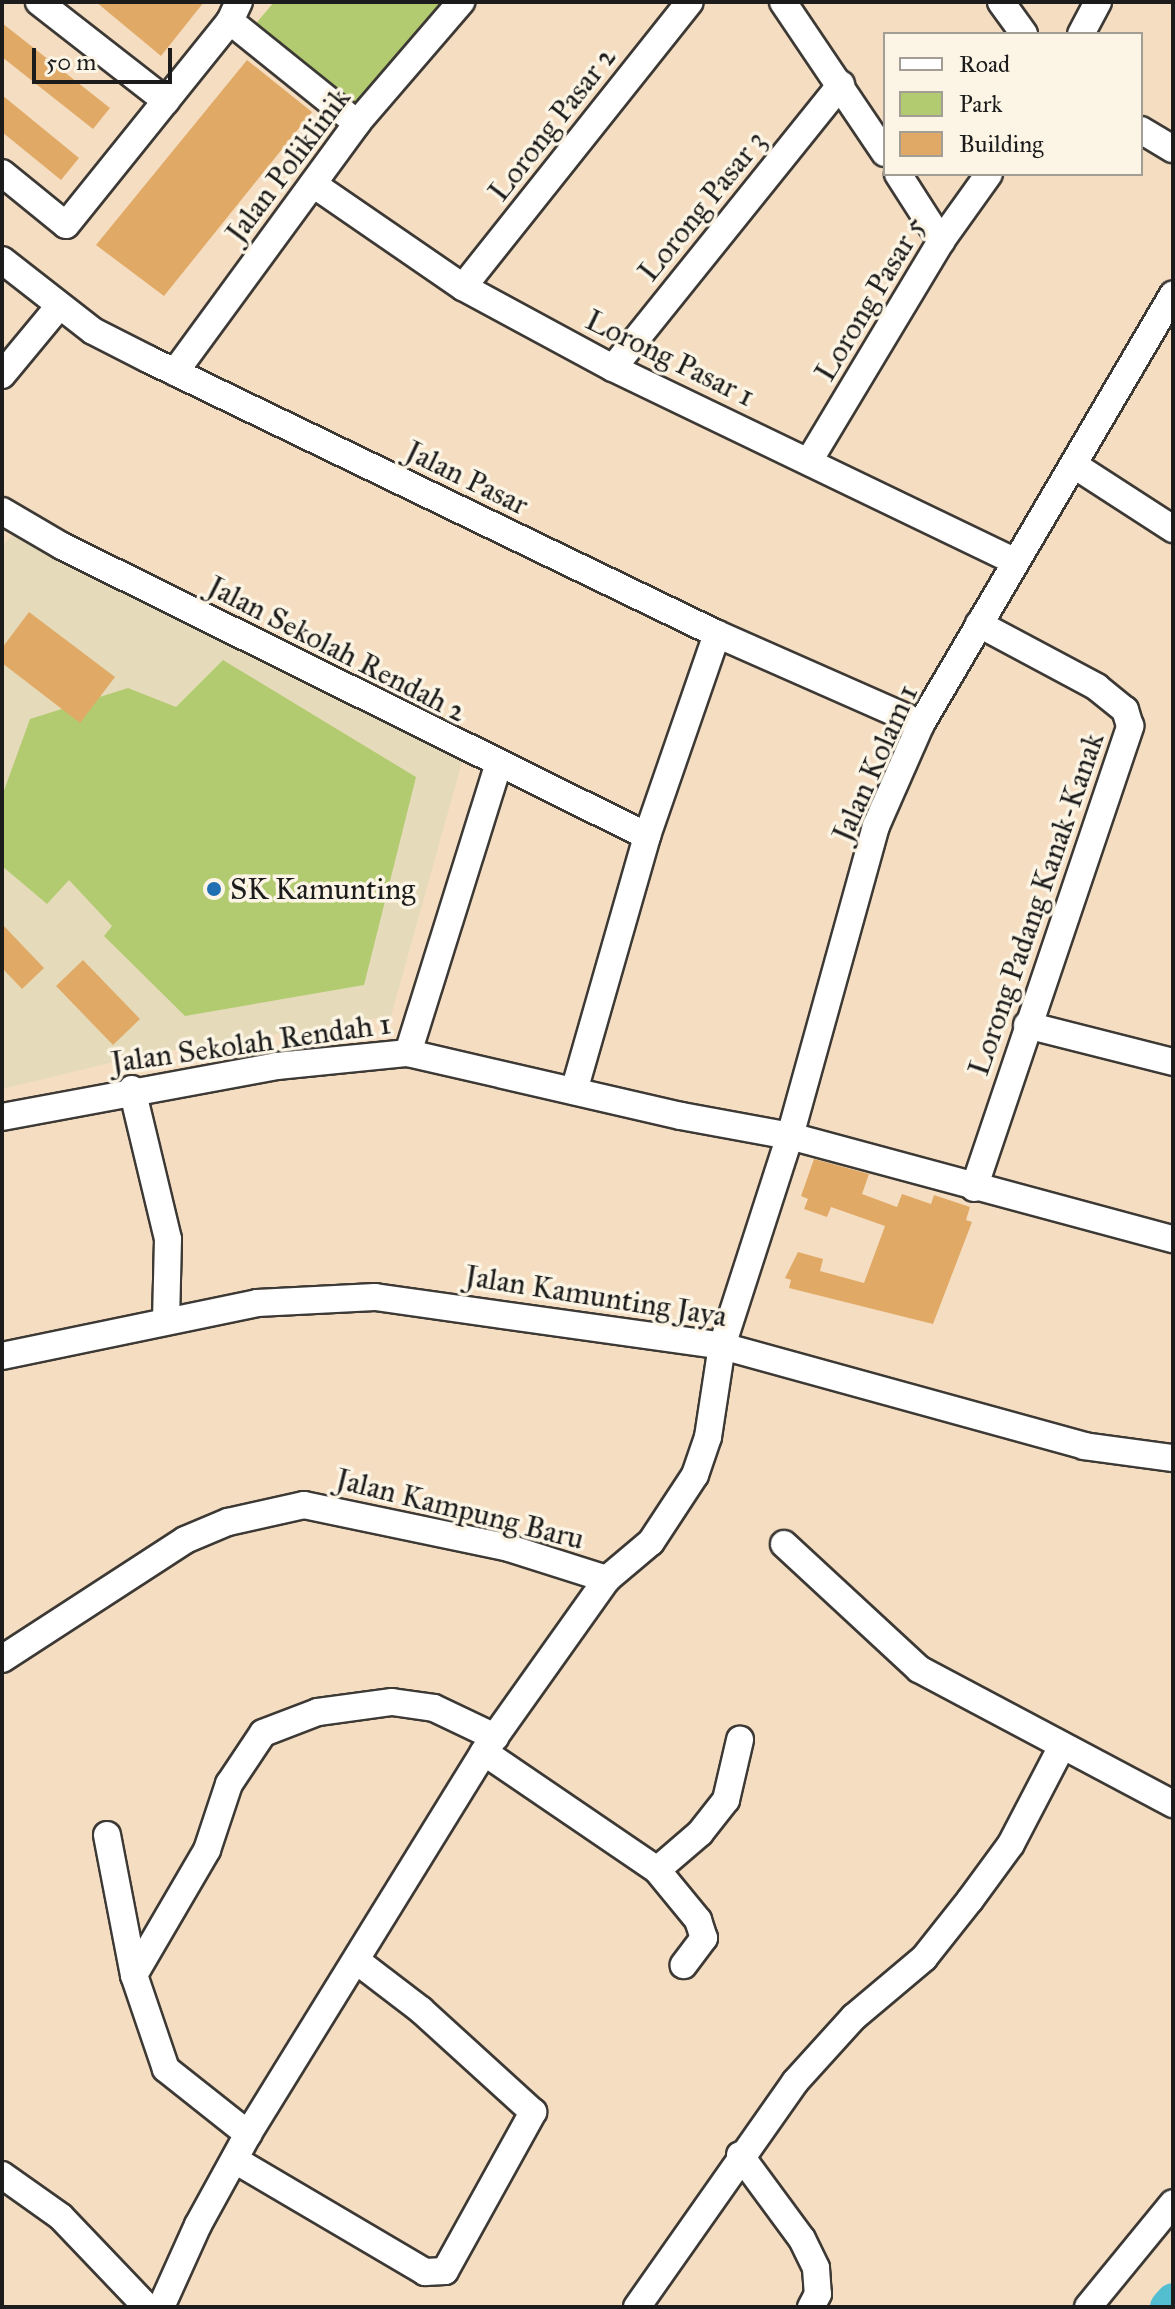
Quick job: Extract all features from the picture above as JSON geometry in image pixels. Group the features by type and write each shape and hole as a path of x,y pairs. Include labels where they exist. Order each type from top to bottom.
{"street":[{"path":"39,2 166,101"},
{"name":"Jalan Poliklinik","path":"175,372 357,123 461,2"},
{"name":"Lorong Pasar 2","path":"463,287 690,2"},
{"path":"783,2 883,150"},
{"path":"1001,2 1023,32"},
{"path":"1082,32 1098,2"},
{"path":"2,173 66,225 234,11 357,123"},
{"name":"Lorong Pasar 3","path":"613,368 841,84"},
{"path":"1143,131 1173,149"},
{"path":"899,176 941,241"},
{"name":"Lorong Pasar 5","path":"809,461 941,241 988,176"},
{"name":"Lorong Pasar 1","path":"313,184 463,287 613,368 1014,561"},
{"name":"Jalan Pasar","path":"2,260 93,331 717,634 921,724"},
{"name":"Jalan Kolam 1","path":"161,2307 198,2225 248,2134 490,1744 607,1579 651,1542 695,1475 708,1437 722,1346 790,1136 876,826 921,724 1173,294"},
{"path":"2,375 59,306"},
{"path":"1074,465 1173,529"},
{"name":"Jalan Sekolah Rendah 2","path":"3,514 498,766 647,836"},
{"name":"Lorong Padang Kanak-Kanak","path":"974,1188 1130,726 1125,710 1097,687 979,624"},
{"path":"574,1091 647,836 717,634"},
{"path":"408,1053 498,766"},
{"path":"1027,1025 1173,1062"},
{"name":"Jalan Sekolah Rendah 1","path":"2,1117 132,1089 322,1059 408,1053 790,1136 974,1188 1173,1239"},
{"path":"132,1089 168,1239 166,1321"},
{"name":"Jalan Kamunting Jaya","path":"2,1356 257,1303 375,1297 722,1346 1084,1446 1173,1458"},
{"name":"Jalan Kampung Baru","path":"2,1659 185,1540 228,1522 304,1505 509,1548 607,1579"},
{"path":"784,1544 919,1669 1173,1804"},
{"path":"134,1975 201,1862 229,1784 263,1733 318,1712 392,1702 434,1708 490,1744 657,1870 698,1920 704,1938 684,1965"},
{"path":"657,1870 700,1833 726,1800 740,1740"},
{"path":"637,2307 740,2155 795,2082 854,2017 924,1958 961,1911 1011,1844 1062,1746"},
{"path":"107,1835 134,1975 166,2069 248,2134"},
{"path":"235,2160 425,2272 445,2271 530,2126 533,2112 502,2080 357,1961"},
{"path":"740,2155 802,2239 816,2268 818,2294 811,2307"},
{"path":"2,2175 61,2217 147,2307"},
{"path":"1088,2307 1173,2203"}],"shaded area":[{"name":"SK Kamunting","path":"14,533 462,762 391,1016 143,1055 2,1089 2,547"}],"green space":[{"path":"274,2 445,2 355,111 252,28"},
{"path":"223,660 416,777 364,985 185,1016 104,936 112,926 69,880 47,904 2,866 2,796 30,719 128,688 176,707"}],"building":[{"path":"96,2 204,2 161,56"},
{"path":"2,23 110,108 93,129 2,57"},
{"path":"247,60 312,112 164,296 96,245"},
{"path":"2,95 79,158 61,180 2,132"},
{"path":"29,612 115,677 80,723 2,663 2,648"},
{"path":"2,924 44,968 22,989 2,968"},
{"path":"83,960 140,1019 113,1045 56,986"},
{"path":"814,1159 869,1174 862,1194 897,1207 902,1194 931,1204 934,1195 970,1207 966,1220 972,1222 933,1324 789,1288 791,1280 785,1278 798,1252 823,1259 820,1271 864,1283 885,1226 831,1207 827,1217 804,1209 808,1199 801,1196"}],"waterway":[{"path":"1167,2307 1173,2300"}],"place":[{"name":"SK Kamunting","path":"214,889"}]}
